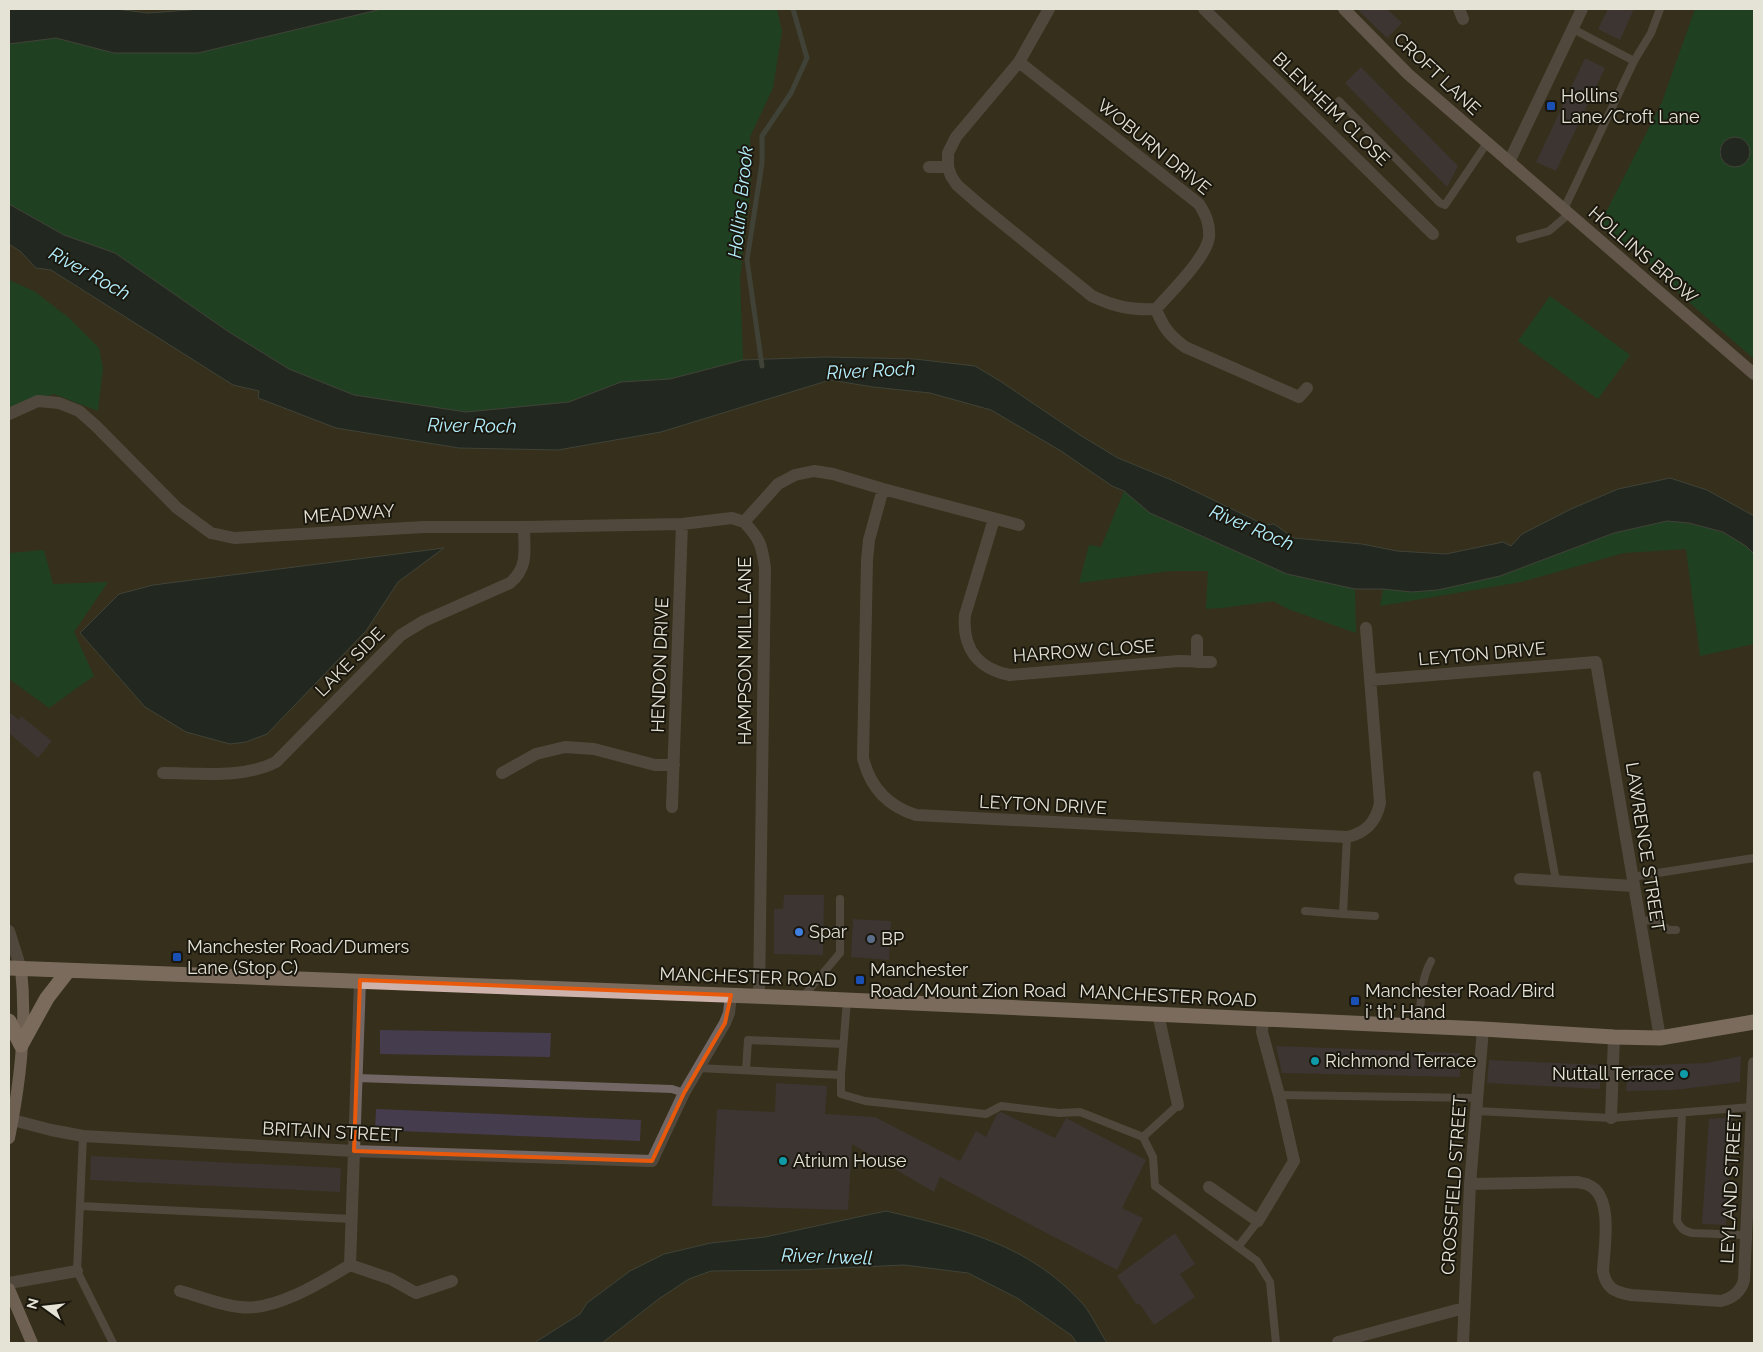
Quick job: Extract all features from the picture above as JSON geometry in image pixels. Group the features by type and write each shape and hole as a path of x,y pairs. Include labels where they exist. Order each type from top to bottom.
{"highway":[{"name":"MANCHESTER ROAD","path":"15,968 758,996 1483,1029 1614,1037 1660,1038 1754,1022"},
{"path":"21,1045 47,998 68,971"},
{"path":"9,1021 21,1045"}],"main road":[{"path":"9,1138 18,1083 23,992 15,968"},
{"path":"9,1289 32,1343"}],"street":[{"path":"1049,9 1019,62 956,137 948,153 948,167 957,185 1092,296 1123,308 1138,310 1156,309 1162,325 1173,338 1185,346 1299,397 1307,388"},
{"name":"BLENHEIM CLOSE","path":"1204,9 1433,234"},
{"name":"CROFT LANE","path":"1344,9 1408,74 1509,162"},
{"path":"1509,162 1582,9"},
{"name":"WOBURN DRIVE","path":"1019,62 1199,204 1204,212 1209,223 1209,238 1203,252 1156,309"},
{"name":"HOLLINS BROW","path":"1509,162 1754,374"},
{"path":"928,167 948,167"},
{"name":"MEADWAY","path":"9,414 38,401 59,403 80,411 177,508 202,528 221,536 246,538 424,526 524,527 682,524 732,518 744,522"},
{"path":"744,522 778,484 804,472 824,472 1019,525"},
{"name":"LEYTON DRIVE","path":"883,489 869,540 867,560 862,745 866,770 871,782 886,800 905,812 927,817 1347,837 1354,835 1368,828 1374,821 1380,803 1366,628"},
{"name":"HARROW CLOSE","path":"994,518 965,615 964,625 965,634 972,652 985,665 993,670 1010,675 1179,661 1210,662"},
{"name":"HAMPSON MILL LANE","path":"744,522 756,534 762,547 765,568 758,996"},
{"name":"HENDON DRIVE","path":"672,807 682,524"},
{"name":"LAKE SIDE","path":"163,773 244,772 264,768 276,762 401,636 424,621 510,583 522,570 524,560 524,527"},
{"path":"1197,640 1197,662"},
{"name":"LEYTON DRIVE","path":"1370,680 1596,662"},
{"name":"LAWRENCE STREET","path":"1596,662 1660,1038"},
{"path":"502,774 536,754 565,747 594,749 655,765 674,765"},
{"path":"1520,879 1633,882"},
{"path":"9,931 15,968"},
{"path":"350,1264 360,980"},
{"path":"684,1093 725,1023 729,1013 731,995"},
{"path":"1158,1014 1178,1104"},
{"path":"1209,1188 1258,1222 1294,1161 1262,1032 1263,1019"},
{"name":"CROSSFIELD STREET","path":"1463,1343 1470,1184 1483,1029"},
{"path":"1611,1118 1614,1037"},
{"name":"LEYLAND STREET","path":"1470,1184 1577,1182 1592,1187 1601,1196 1606,1211 1603,1271 1605,1280 1612,1288 1619,1293 1630,1295 1721,1301 1736,1295 1742,1287 1744,1280 1754,1063"},
{"name":"BRITAIN STREET","path":"11,1120 83,1136 354,1152 652,1161 684,1093"},
{"path":"350,1264 391,1279 416,1293 452,1281"},
{"path":"180,1291 240,1307 265,1307 322,1282 350,1264"},
{"path":"9,1283 77,1271"},
{"path":"1338,1342 1464,1308"}],"lane":[{"path":"1520,239 1549,230 1566,212 1634,60 1651,33 1660,9"},
{"path":"1573,29 1634,60"},
{"path":"1339,102 1440,203 1445,204 1487,143"},
{"path":"1538,774 1556,881"},
{"path":"1342,914 1347,837"},
{"path":"1633,882 1754,858"},
{"path":"802,998 840,953 840,898"},
{"path":"1305,911 1375,916"},
{"path":"1640,922 1653,920 1659,914"},
{"path":"1653,920 1669,930 1676,930"},
{"path":"1419,1026 1423,982 1431,961"},
{"path":"847,1000 840,1075 841,1094 865,1102 986,1114 1001,1106 1059,1113 1080,1112 1143,1137 1153,1157 1155,1186 1256,1261 1270,1282 1276,1343"},
{"path":"746,1070 748,1040 843,1044"},
{"path":"698,1068 840,1075"},
{"path":"357,1078 672,1088 684,1093"},
{"path":"1279,1095 1477,1098"},
{"path":"1143,1137 1178,1104"},
{"path":"1476,1111 1611,1118 1752,1107"},
{"path":"1682,1112 1677,1221 1679,1226 1684,1231 1692,1233 1746,1236"},
{"path":"83,1136 77,1271 113,1343"},
{"path":"80,1206 352,1219"},
{"path":"1238,1247 1258,1222"}],"highlighted area":[{"path":"360,980 731,995 725,1023 684,1093 652,1161 354,1151"}],"green space":[{"path":"382,9 777,9 782,31 773,88 750,137 751,184 740,278 743,360 670,379 621,382 569,402 466,412 354,395 289,369 229,332 115,253 64,235 9,204 9,44 56,38 114,53"},
{"path":"1695,9 1754,9 1754,359 1683,297 1643,257 1600,224 1662,102"},
{"path":"9,280 34,291 68,317 99,348 103,368 98,411 54,394 9,408"},
{"path":"1550,296 1630,355 1598,399 1518,341"},
{"path":"1124,491 1150,513 1287,574 1355,589 1356,633 1288,609 1273,601 1206,609 1208,571 1170,571 1079,583 1089,545 1101,547"},
{"path":"1667,521 1703,526 1725,534 1735,539 1754,554 1754,644 1700,656 1686,549 1624,553 1521,582 1380,606 1383,589 1412,592 1438,590 1500,576 1614,533"},
{"path":"44,550 53,584 108,582 74,632 94,676 49,708 9,679 9,553"}],"water":[{"path":"9,9 116,9 148,13 202,9 382,9 198,53 114,53 56,38 9,44"},
{"path":"1735,137 1746,141 1750,152 1746,163 1735,167 1724,163 1720,152 1724,141"},
{"name":"River Roch","path":"9,204 64,235 115,253 229,332 289,369 354,395 466,412 569,402 621,382 670,379 743,360 825,357 915,359 975,366 1118,458 1174,481 1265,525 1274,524 1294,538 1362,544 1397,551 1446,554 1503,542 1511,546 1522,534 1571,509 1618,489 1670,478 1707,490 1754,516 1754,554 1746,546 1723,532 1689,523 1667,521 1614,533 1500,576 1438,590 1412,592 1355,589 1287,574 1150,513 1124,491 1112,486 1061,451 991,410 930,393 830,380 661,432 558,450 459,448 336,428 258,398 259,391 233,385 51,270 36,268 21,252 9,244"},
{"path":"444,548 398,582 366,631 267,734 246,742 230,744 186,732 145,707 80,633 119,594 153,585"},
{"name":"River Irwell","path":"886,1211 967,1233 1017,1253 1040,1267 1062,1284 1083,1304 1107,1343 1077,1343 1071,1335 1017,1298 968,1273 904,1265 797,1270 711,1271 689,1279 660,1298 602,1343 534,1343 580,1314 587,1303 630,1271 664,1254 711,1243 765,1237"}],"building":[{"path":"1357,9 1387,9 1402,23 1387,38"},
{"path":"1608,9 1634,9 1620,40 1598,29"},
{"path":"1585,58 1605,68 1556,171 1536,162"},
{"path":"1361,67 1458,166 1447,187 1345,83"},
{"path":"9,712 19,720 21,716 52,741 38,758 9,733"},
{"name":"Spar","path":"784,895 824,895 823,955 774,954 774,909 783,909"},
{"name":"BP","path":"853,919 891,921 889,960 851,957"},
{"path":"380,1030 551,1033 550,1057 380,1054"},
{"path":"1276,1046 1460,1053 1460,1077 1282,1073"},
{"name":"Nuttall Terrace","path":"1741,1056 1740,1082 1674,1090 1626,1091 1628,1066 1707,1063"},
{"path":"1489,1060 1601,1065 1600,1089 1487,1083"},
{"path":"776,1083 827,1086 825,1114 875,1117 960,1161 976,1131 986,1137 997,1114 1001,1112 1055,1138 1066,1118 1146,1160 1122,1208 1143,1218 1117,1270 940,1177 934,1192 852,1144 848,1210 712,1206 717,1109 775,1112"},
{"path":"376,1109 641,1120 640,1141 375,1130"},
{"path":"1733,1117 1726,1225 1702,1224 1709,1119"},
{"path":"91,1156 341,1168 340,1192 90,1180"},
{"path":"1175,1233 1195,1264 1180,1274 1195,1297 1154,1325 1139,1303 1137,1305 1117,1276"}],"waterway":[{"name":"Hollins Brook","path":"762,366 747,260 762,163 762,136 791,93 807,58 793,9"}],"place":[{"name":"Hollins Lane/Croft Lane","path":"1551,106"},
{"name":"Spar","path":"799,932"},
{"name":"BP","path":"871,939"},
{"name":"Manchester Road/Dumers Lane (Stop C)","path":"177,957"},
{"name":"Manchester Road/Mount Zion Road","path":"860,980"},
{"name":"Manchester Road/Bird i' th' Hand","path":"1355,1001"},
{"name":"Richmond Terrace","path":"1315,1061"},
{"name":"Nuttall Terrace","path":"1684,1074"},
{"name":"Atrium House","path":"783,1161"}]}
